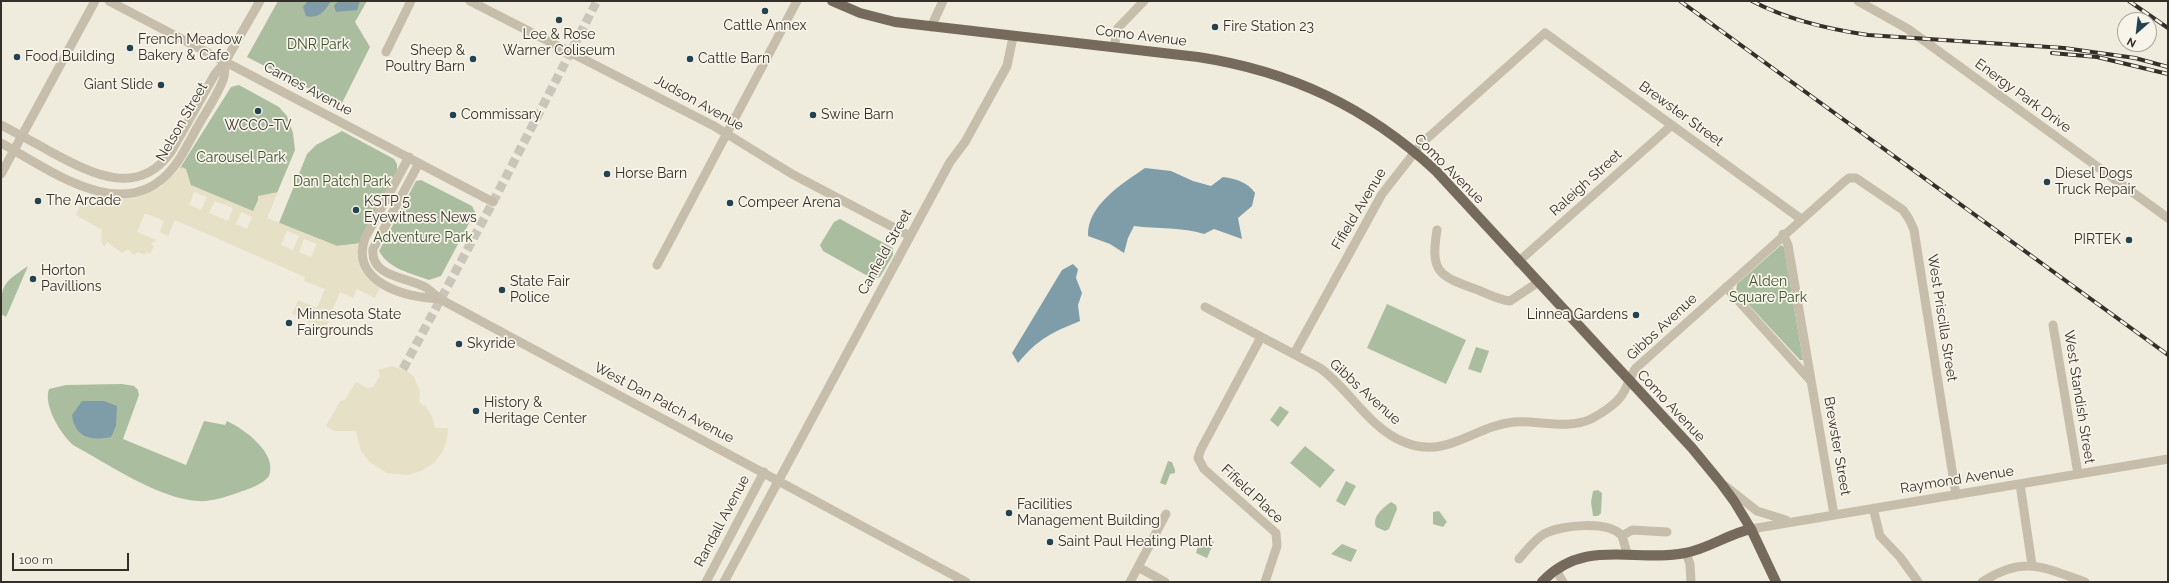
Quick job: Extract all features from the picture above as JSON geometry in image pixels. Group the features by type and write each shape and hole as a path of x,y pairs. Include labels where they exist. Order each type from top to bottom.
{"main road":[{"name":"Como Avenue","path":"832,1 860,13 878,18 931,27 1225,61 1274,74 1345,104 1381,127 1414,152 1446,182 1537,283 1692,448 1734,501 1751,529 1776,582"},
{"path":"1542,582 1556,570 1574,561 1598,554 1627,553 1661,555 1686,553 1718,542 1738,532 1751,529"}],"street":[{"path":"1,174 95,1"},
{"name":"Carnes Avenue","path":"109,1 493,202"},
{"name":"Nelson Street","path":"1,125 90,172 114,178 124,178 145,174 164,162 215,74 225,62 260,1"},
{"path":"386,52 411,1"},
{"name":"Judson Avenue","path":"470,1 552,44 589,60 727,134 792,174 910,236"},
{"path":"657,265 797,1"},
{"path":"931,27 943,1"},
{"path":"1114,47 1118,28 1144,1"},
{"name":"Energy Park Drive","path":"1858,1 1914,34 2168,218"},
{"name":"Brewster Street","path":"1545,33 1801,219"},
{"name":"Fifield Avenue","path":"1294,354 1382,194 1414,152 1422,142 1545,33"},
{"name":"Canfield Street","path":"778,480 950,162 965,142 1007,66 1013,37"},
{"name":"Nelson Street","path":"1,143 86,188 110,194 125,194 147,189 164,177 172,169 224,79 225,62"},
{"name":"Raleigh Street","path":"1518,262 1672,125"},
{"name":"West Dan Patch Avenue","path":"409,157 365,238 362,252 365,267 372,277 384,284 420,298 440,298"},
{"name":"West Dan Patch Avenue","path":"419,163 375,243 373,253 376,263 384,271 424,287 440,298 965,582"},
{"name":"Gibbs Avenue","path":"1205,307 1320,368 1334,379 1387,432 1403,442 1424,447 1453,444 1487,429 1508,423 1567,424 1585,421 1597,416 1622,396 1636,368 1783,234 1850,178"},
{"name":"West Priscilla Street","path":"1850,178 1861,180 1902,210 1909,219 1914,230 1956,495"},
{"path":"1437,230 1434,256 1439,269 1452,280 1510,301 1537,283"},
{"name":"Brewster Street","path":"1783,234 1788,245 1834,515"},
{"name":"Brewster Street","path":"1726,287 1812,382"},
{"name":"West Standish Street","path":"2052,325 2078,474"},
{"name":"Fifield Place","path":"1261,337 1198,453 1198,461 1204,469 1276,533 1277,546 1265,582"},
{"name":"Raymond Avenue","path":"1751,529 2168,459"},
{"name":"Randall Avenue","path":"706,582 764,472"},
{"path":"724,582 778,480"},
{"path":"1720,482 1757,511 1774,518 1794,522"},
{"path":"2020,484 2032,565"},
{"path":"1873,508 1880,536 1900,557 1918,582"},
{"path":"1130,582 1166,514"},
{"path":"1519,559 1538,539 1558,529 1600,526 1613,529 1622,536 1627,553"},
{"path":"1622,536 1632,530 1667,532"},
{"path":"1686,553 1690,564 1691,582"},
{"path":"1982,582 2011,567 2032,565 2085,582"},
{"path":"1138,567 1165,582"},
{"path":"1556,570 1563,582"}],"green space":[{"name":"DNR Park","path":"278,1 367,1 355,22 370,47 341,105 247,57"},
{"name":"Carousel Park","path":"239,85 279,107 287,116 293,133 295,150 267,217 186,187 180,168 231,87"},
{"name":"Dan Patch Park","path":"342,131 394,159 397,164 397,171 359,244 337,246 279,223 307,154 316,145"},
{"name":"Adventure Park","path":"421,180 472,206 475,212 441,276 429,280 394,266 383,257 379,251 416,181"},
{"path":"840,219 893,248 893,255 880,277 873,279 823,251 820,245 834,222"},
{"name":"Alden Square Park","path":"1781,245 1784,247 1803,360 1800,360 1736,291 1737,284"},
{"path":"28,266 6,317 1,314 2,296 5,285 13,276"},
{"path":"1387,304 1466,340 1446,384 1367,348"},
{"path":"1476,347 1489,351 1481,373 1468,369"},
{"path":"122,384 134,386 138,390 139,395 123,439 186,465 204,421 225,425 227,421 242,430 258,443 269,459 269,476 263,482 218,499 198,501 183,499 167,494 134,479 73,445 63,434 54,419 49,403 49,389 66,385"},
{"path":"1280,406 1289,412 1278,427 1270,420"},
{"path":"1305,446 1335,470 1320,488 1290,463"},
{"path":"1168,461 1172,462 1175,473 1170,474 1166,485 1160,483"},
{"path":"1346,481 1356,486 1345,506 1336,501"},
{"path":"1598,490 1602,493 1601,513 1598,516 1593,516 1591,502 1593,491"},
{"path":"1391,502 1396,505 1397,509 1389,529 1385,531 1376,527 1375,523 1379,513"},
{"path":"1439,511 1447,522 1443,527 1433,524 1433,512"},
{"path":"1201,536 1214,542 1207,558 1196,553"},
{"path":"1342,544 1357,550 1351,562 1331,554"}],"shaded area":[{"path":"182,167 186,169 191,185 253,211 258,200 258,196 278,192 267,218 337,246 360,243 358,258 362,270 368,278 380,287 375,298 357,289 353,298 340,292 325,329 292,314 298,300 317,308 325,289 304,281 305,277 175,220 168,236 160,232 164,221 145,213 137,232 156,240 151,244 154,246 150,254 146,252 145,255 138,252 134,255 128,249 122,253 107,242 104,247 101,241 102,230 76,215 83,198 100,203 140,196 160,187","holes":["194,192 207,197 201,210 189,205","215,201 233,208 228,221 209,213","241,212 252,217 247,229 236,224","287,231 299,236 293,250 281,245","304,239 317,244 311,257 299,252"]},
{"path":"392,366 407,371 414,377 420,392 419,402 426,407 432,416 435,428 448,428 447,439 443,451 434,463 421,471 408,475 387,473 370,462 361,451 356,431 334,431 326,426 340,401 345,400 356,382 367,388 373,387 380,376 378,370"}],"water":[{"path":"308,1 331,1 321,13 311,17 306,16 303,7"},
{"path":"341,1 360,1 357,10 336,12 334,6 336,3"},
{"path":"1145,168 1171,171 1193,181 1211,186 1223,177 1237,180 1249,186 1255,193 1252,206 1238,218 1242,239 1214,229 1204,234 1179,229 1134,226 1128,238 1124,253 1110,244 1088,236 1089,225 1093,215 1100,205 1117,188"},
{"path":"1073,264 1078,269 1076,278 1082,293 1078,305 1080,321 1046,337 1032,348 1018,363 1012,353 1062,270"},
{"path":"82,401 104,401 117,406 116,426 111,437 91,438 80,433 74,423 72,415"}],"tunnel":[{"path":"403,369 493,202 597,1"}],"railway":[{"path":"1680,1 2168,355"},
{"path":"1752,1 1794,19 1853,33 2064,48 2135,58 2168,67"},
{"path":"2129,1 2168,28"},
{"path":"2052,53 2097,57 2168,74"}],"place":[{"name":"Cattle Annex","path":"765,11"},
{"name":"Lee & Rose Warner Coliseum","path":"559,20"},
{"name":"Fire Station 23","path":"1215,27"},
{"name":"French Meadow Bakery & Cafe","path":"130,48"},
{"name":"Food Building","path":"17,57"},
{"name":"Sheep & Poultry Barn","path":"473,59"},
{"name":"Cattle Barn","path":"690,59"},
{"name":"Giant Slide","path":"161,85"},
{"name":"WCCO-TV","path":"258,111"},
{"name":"Commissary","path":"453,115"},
{"name":"Swine Barn","path":"813,115"},
{"name":"Horse Barn","path":"607,174"},
{"name":"Diesel Dogs Truck Repair","path":"2047,182"},
{"name":"The Arcade","path":"38,201"},
{"name":"Compeer Arena","path":"730,203"},
{"name":"KSTP 5 Eyewitness News","path":"356,210"},
{"name":"PIRTEK","path":"2129,240"},
{"name":"Horton Pavillions","path":"33,279"},
{"name":"State Fair Police","path":"502,290"},
{"name":"Linnea Gardens","path":"1636,315"},
{"name":"Minnesota State Fairgrounds","path":"289,323"},
{"name":"Skyride","path":"459,344"},
{"name":"History & Heritage Center","path":"476,411"},
{"name":"Facilities Management Building","path":"1009,513"},
{"name":"Saint Paul Heating Plant","path":"1050,542"}]}
